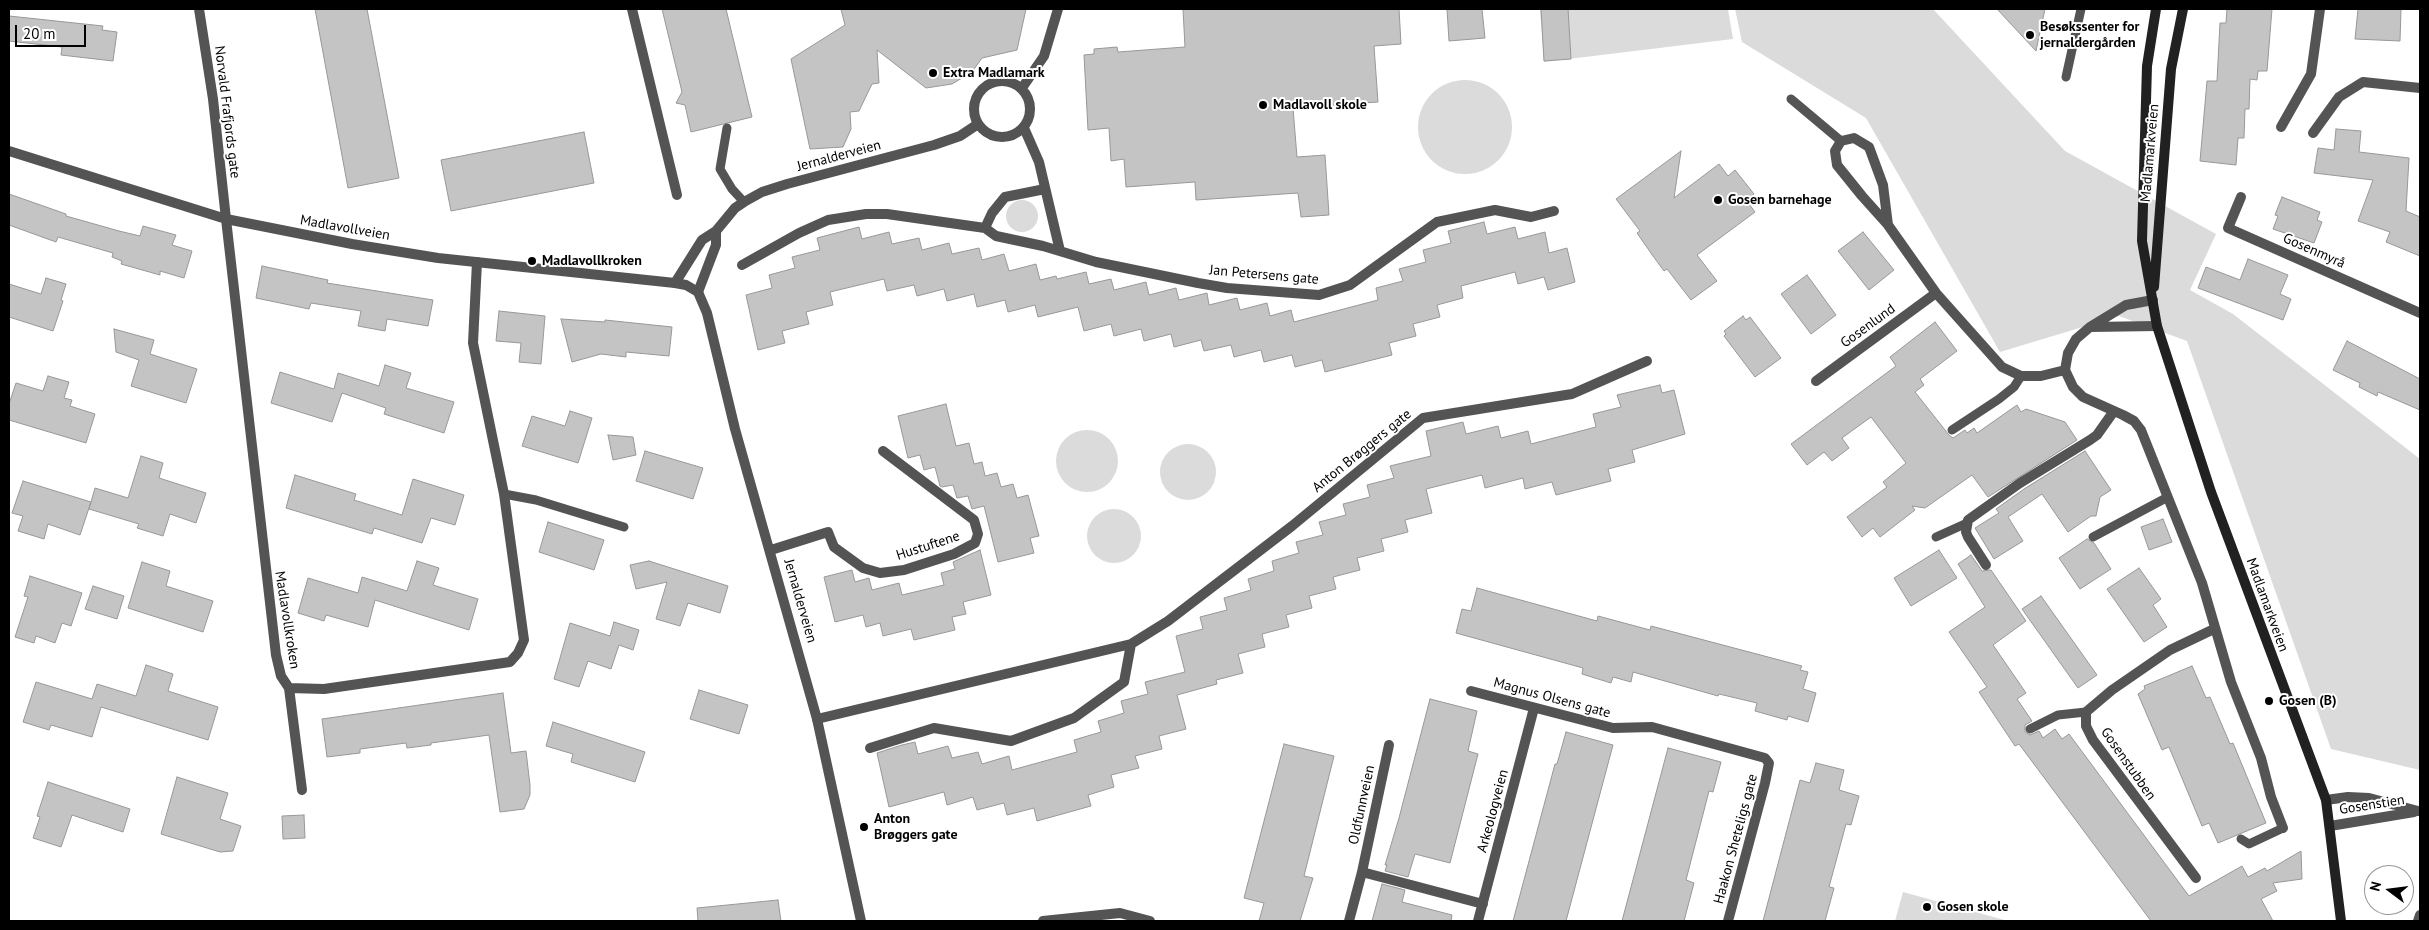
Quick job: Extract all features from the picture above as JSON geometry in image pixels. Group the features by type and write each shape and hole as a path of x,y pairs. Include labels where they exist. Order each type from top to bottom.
{"main road":[{"name":"Madlamarkveien","path":"2156,9 2147,66 2142,241 2157,326 2211,492 2326,800 2341,921"},
{"name":"Madlamarkveien","path":"2153,300 2161,176 2171,69 2183,9"}],"street":[{"name":"Norvald Frafjords gate","path":"198,9 213,99 226,220"},
{"path":"632,9 676,195"},
{"path":"1022,88 1044,56 1058,9"},
{"path":"2281,127 2311,74 2320,9"},
{"path":"996,81 1006,81 1022,88 1030,107 1028,120 1024,128 1013,135 1000,137 987,133 978,124 974,106 976,98 984,87 996,81"},
{"path":"2313,133 2338,97 2363,82 2420,88"},
{"name":"Jernalderveien","path":"675,283 702,240 716,231 735,208 762,192 934,145 960,136 978,124"},
{"path":"1024,128 1039,162 1060,251"},
{"path":"1888,225 1883,185 1868,146 1854,138 1841,141 1835,150 1837,165 1888,225 1936,293 1997,363 2021,376 2041,376 2065,370"},
{"name":"Madlavollveien","path":"9,151 226,220 352,244 477,262 675,283 686,285 698,292"},
{"path":"985,228 992,214 1005,197 1045,190"},
{"name":"Gosenmyrå","path":"2241,197 2228,228 2420,313"},
{"name":"Jan Petersens gate","path":"742,265 799,233 828,220 887,214 985,228 996,236 1060,251 1112,266 1227,288 1318,295 1350,285 1437,222 1495,210 1531,217 1554,211"},
{"name":"Madlavollkroken","path":"226,220 276,655 281,676 289,688 324,689 510,662 518,653 524,640 504,494 473,343 477,262"},
{"name":"Jernalderveien","path":"716,231 716,244 698,292 707,313 735,429 771,550 817,719 861,921"},
{"name":"Gosenlund","path":"1816,381 1936,293"},
{"path":"2153,300 2126,305 2076,339 2068,354 2065,370 2073,387 2083,398 2134,421 2141,430 2166,498 2202,583 2231,682 2261,758 2271,797 2283,828"},
{"path":"2090,328 2157,326"},
{"name":"Anton Brøggers gate","path":"817,719 1132,644 1168,622 1292,526 1422,418 1572,394 1647,361"},
{"path":"1986,565 1968,537 1966,523 1972,516 2020,483 2097,435 2114,411"},
{"name":"Hustuftene","path":"771,550 828,532 834,547 863,568 880,573 904,570 954,554 975,544 978,534 974,520 883,452"},
{"path":"2086,712 2112,690 2170,650 2214,629"},
{"path":"870,748 934,728 1012,742 1074,718 1124,682 1132,644"},
{"path":"289,688 302,790"},
{"name":"Magnus Olsens gate","path":"1471,691 1614,728 1652,727 1765,758 1769,763"},
{"name":"Arkeologveien","path":"1478,921 1534,708"},
{"name":"Gosenstubben","path":"2086,712 2086,726 2092,740 2196,878"},
{"name":"Oldfunnveien","path":"1349,921 1362,872 1389,745"},
{"name":"Haakon Sheteligs gate","path":"1728,921 1769,763"},
{"name":"Gosenstien","path":"2326,800 2348,797 2370,798 2419,811"},
{"name":"Gosenstien","path":"2330,826 2419,811"},
{"path":"1362,872 1483,904"},
{"path":"1043,921 1120,912 1150,921"},
{"path":"2418,921 2420,915"}],"lane":[{"path":"2066,77 2081,9"},
{"path":"1791,99 1841,141"},
{"path":"727,128 720,169 732,189 744,202"},
{"path":"1952,430 2014,387 2021,376"},
{"path":"504,494 536,500 624,526"},
{"path":"2093,537 2166,498"},
{"path":"1936,537 1966,523"},
{"path":"2030,729 2058,715 2086,712"},
{"path":"2241,839 2249,844 2283,828"}],"shaded area":[{"path":"1540,9 1728,9 1733,39 1544,62"},
{"path":"1735,9 1933,9 2065,151 2216,234 2190,290 2233,314 2420,459 2420,770 2331,749 2187,341 2119,316 2000,352 1866,118 1742,42"},
{"path":"1456,80 1474,80 1499,93 1509,109 1512,127 1509,145 1499,161 1474,174 1456,174 1431,161 1418,136 1418,118 1431,93"},
{"path":"1022,200 1028,201 1033,205 1037,210 1037,222 1033,227 1028,231 1022,232 1016,231 1011,227 1007,222 1006,216 1007,210 1011,205 1016,201"},
{"path":"1087,430 1104,435 1109,439 1113,444 1118,461 1113,478 1109,483 1104,487 1087,492 1070,487 1065,483 1061,478 1056,461 1061,444 1065,439 1070,435"},
{"path":"1188,444 1199,446 1208,452 1214,461 1216,472 1214,483 1208,492 1199,498 1188,500 1177,498 1168,492 1162,483 1160,472 1162,461 1168,452 1177,446"},
{"path":"1114,509 1124,511 1133,517 1139,526 1141,536 1139,546 1133,555 1124,561 1114,563 1104,561 1095,555 1089,546 1087,536 1089,526 1095,517 1104,511"},
{"name":"Gosen skole","path":"1903,892 2008,921 1895,921"}],"building":[{"path":"315,9 367,9 399,178 348,188"},
{"path":"662,9 726,9 752,117 691,132 685,105 676,103 682,92"},
{"path":"841,9 1026,9 1017,50 982,58 972,72 952,84 926,88 877,50 879,83 872,84 859,111 850,112 851,129 843,147 810,149 791,59 845,25"},
{"name":"Madlavoll skole","path":"1183,9 1399,9 1401,44 1374,46 1378,102 1293,108 1297,157 1325,155 1329,215 1301,217 1298,193 1196,200 1195,182 1126,187 1124,159 1111,161 1109,128 1088,130 1084,55 1094,54 1094,49 1117,47 1118,52 1185,47"},
{"path":"1447,9 1482,9 1485,38 1449,41"},
{"path":"1541,9 1568,9 1571,59 1544,61"},
{"name":"Besøkssenter for jernaldergården","path":"1997,9 2045,9 2036,51"},
{"path":"2227,9 2272,9 2267,71 2258,71 2257,80 2250,79 2249,109 2245,109 2244,138 2238,138 2236,165 2200,161 2207,81 2217,81 2220,23 2226,23"},
{"path":"2358,9 2401,9 2400,41 2355,39"},
{"path":"9,16 103,26 102,30 117,32 113,61 61,55 62,47 9,41"},
{"path":"2336,129 2361,131 2359,152 2409,158 2406,211 2420,217 2420,256 2386,242 2390,232 2358,221 2373,180 2314,173 2318,148 2334,150"},
{"path":"584,132 594,183 451,211 441,160"},
{"path":"1681,151 1674,198 1719,164 1728,176 1735,170 1754,194 1746,200 1755,212 1697,255 1717,281 1691,300 1667,269 1664,271 1637,233 1640,231 1616,199"},
{"path":"9,194 66,214 66,216 119,231 140,236 143,226 176,235 172,245 192,251 184,278 160,271 160,275 121,264 122,261 112,257 113,253 58,237 56,242 9,225"},
{"path":"2282,197 2320,212 2317,220 2322,222 2314,243 2273,229 2278,216 2275,215"},
{"path":"1484,222 1487,234 1515,227 1518,239 1545,232 1549,253 1567,248 1575,282 1548,290 1544,277 1518,284 1515,272 1461,286 1463,298 1437,305 1440,317 1413,324 1416,336 1389,343 1392,355 1325,372 1322,360 1295,367 1292,355 1264,362 1261,350 1234,357 1231,345 1204,351 1201,340 1174,347 1171,334 1144,341 1141,329 1114,336 1111,324 1084,331 1078,307 1038,317 1035,305 1008,312 1005,300 977,307 974,294 947,301 944,289 917,296 914,285 887,291 884,279 830,292 833,305 806,312 809,324 782,331 785,343 758,350 746,295 772,288 769,275 795,268 792,257 820,250 817,238 859,227 862,239 889,232 892,244 919,238 922,250 949,243 952,254 979,248 982,260 1004,254 1009,271 1036,264 1040,280 1056,276 1057,279 1086,272 1089,284 1111,279 1114,290 1146,282 1149,295 1176,288 1179,300 1207,293 1209,305 1237,298 1240,310 1267,303 1270,316 1291,310 1294,322 1378,300 1376,288 1403,281 1399,269 1426,262 1423,250 1451,243 1448,231"},
{"path":"1863,232 1894,270 1869,290 1838,251"},
{"path":"2248,259 2288,275 2280,294 2291,299 2283,320 2198,288 2206,267 2240,280"},
{"path":"262,266 328,280 327,283 433,300 428,326 387,319 385,331 358,326 361,311 311,303 309,309 256,298"},
{"path":"1807,275 1836,315 1811,334 1781,294"},
{"path":"46,278 66,284 61,300 63,301 53,331 9,317 9,284 41,294"},
{"path":"499,311 545,316 541,364 519,362 521,343 496,341"},
{"path":"1743,316 1746,320 1750,317 1781,358 1755,377 1724,336 1726,334 1724,331"},
{"path":"561,319 605,322 605,320 672,327 669,356 626,352 626,357 601,354 572,362"},
{"path":"1935,322 1957,351 1920,379 1924,385 1915,392 1949,435 1953,438 1965,430 1967,433 1974,428 1977,433 2017,405 2021,412 2026,409 2065,422 2077,440 1988,497 1972,475 1925,508 1912,506 1915,510 1880,537 1873,528 1862,537 1847,517 1887,487 1883,482 1906,463 1871,417 1842,438 1849,448 1832,461 1824,452 1807,465 1791,444 1896,366 1890,357"},
{"path":"114,329 154,340 150,354 197,369 186,403 131,386 139,360 116,352"},
{"path":"2347,341 2420,379 2420,410 2378,392 2377,396 2359,387 2360,383 2333,370"},
{"path":"385,365 411,373 406,388 454,402 444,433 384,414 386,408 342,393 332,422 271,403 280,372 334,389 338,373 379,386"},
{"path":"48,376 69,382 64,398 72,400 70,406 95,414 86,443 9,420 9,404 16,383 43,391"},
{"path":"1660,385 1662,393 1674,390 1685,434 1632,450 1635,462 1608,469 1611,481 1556,495 1552,482 1525,489 1523,478 1485,488 1482,475 1426,489 1432,513 1405,520 1408,532 1381,539 1384,551 1357,558 1360,570 1333,577 1336,589 1309,596 1312,608 1286,615 1289,627 1262,634 1265,647 1238,654 1243,673 1216,680 1217,684 1177,695 1186,729 1159,736 1162,749 1135,756 1139,768 1111,775 1114,787 1088,795 1091,806 1037,821 1034,808 1007,815 1004,803 977,810 973,797 947,805 944,792 889,807 877,753 902,745 915,742 918,754 948,746 952,758 978,752 982,764 1009,756 1012,770 1077,752 1074,740 1101,732 1098,721 1124,713 1121,701 1148,694 1145,682 1185,672 1176,636 1203,629 1200,617 1227,610 1224,598 1251,590 1248,579 1274,571 1272,561 1299,553 1296,542 1323,535 1319,522 1346,515 1343,504 1370,497 1367,485 1394,478 1390,466 1431,456 1426,431 1463,422 1466,434 1498,426 1501,438 1528,431 1531,444 1596,427 1593,414 1621,407 1617,395"},
{"path":"946,404 956,446 969,443 974,464 982,462 985,476 997,473 1001,487 1013,484 1017,498 1028,495 1039,536 1030,538 1034,553 998,562 984,506 972,509 968,496 957,498 953,485 940,486 935,467 924,470 920,455 908,458 898,416"},
{"path":"570,411 592,418 578,463 522,446 532,416 565,426"},
{"path":"608,435 633,437 636,455 613,460"},
{"path":"645,451 703,468 693,499 636,481"},
{"path":"2085,451 2111,490 2100,497 2096,516 2091,516 2068,532 2042,494 2008,517 2023,541 1994,559 1975,528 1999,513 1996,509 2024,489"},
{"path":"141,456 163,463 159,478 206,493 196,523 170,514 163,536 137,528 139,524 89,509 95,488 128,498"},
{"path":"295,475 356,494 354,500 402,515 413,479 464,495 455,525 431,518 422,543 374,528 372,534 286,508"},
{"path":"23,481 91,502 80,535 48,524 44,539 18,531 23,516 12,513"},
{"path":"2163,519 2172,542 2149,550 2141,527"},
{"path":"548,522 604,540 594,570 539,552"},
{"path":"2087,539 2094,543 2111,569 2080,589 2059,558"},
{"path":"980,550 991,595 963,602 966,614 952,617 955,630 914,640 911,629 883,636 880,623 866,627 863,615 835,622 824,577 852,570 855,582 869,578 872,590 899,583 902,595 944,585 941,573 955,569 953,562"},
{"path":"1939,550 1957,578 1911,606 1894,578"},
{"path":"1971,555 1982,571 1991,570 2026,621 1993,645 2026,693 2017,699 2032,721 2025,725 2025,732 2030,735 2039,731 2043,738 2055,729 2062,739 2069,734 2189,896 2242,866 2248,877 2265,868 2267,871 2301,851 2302,879 2273,883 2277,891 2261,899 2273,921 2151,921 2019,744 2015,746 1979,692 1987,687 1949,632 1985,607 1958,564"},
{"path":"417,561 439,568 433,585 478,599 469,630 375,600 368,627 326,615 324,621 298,613 308,578 358,593 362,577 407,591"},
{"path":"649,561 728,586 720,613 688,603 680,626 656,619 667,582 636,589 630,565"},
{"path":"142,562 170,571 166,586 213,601 203,632 128,608"},
{"path":"2139,568 2161,599 2153,605 2167,627 2144,642 2107,589"},
{"path":"30,576 82,593 71,626 62,623 55,643 36,636 34,643 15,637 28,597 24,596"},
{"path":"93,586 124,596 117,619 85,609"},
{"path":"1477,588 1597,621 1598,616 1650,630 1651,626 1802,666 1800,670 1808,672 1803,689 1816,693 1808,722 1788,716 1787,720 1755,711 1757,703 1719,694 1718,696 1633,672 1631,682 1613,677 1611,683 1582,674 1583,668 1456,633 1462,609 1471,611"},
{"path":"2041,596 2097,675 2078,688 2022,609"},
{"path":"614,622 639,630 633,650 619,645 611,669 588,661 579,687 554,679 570,623 610,636"},
{"path":"146,665 173,674 168,691 218,707 208,740 101,707 92,737 51,725 49,730 23,722 36,682 92,699 97,684 136,696"},
{"path":"2192,666 2206,698 2210,697 2230,744 2233,743 2266,823 2218,843 2209,823 2202,826 2169,747 2162,750 2138,694 2145,689 2144,686"},
{"path":"699,690 748,705 739,734 690,719"},
{"path":"503,693 511,753 526,751 530,795 524,809 500,812 489,735 407,748 406,743 360,749 360,753 327,757 322,719"},
{"path":"1430,699 1477,711 1468,751 1478,754 1450,863 1415,854 1408,877 1385,871 1387,865 1385,865"},
{"path":"553,722 645,752 635,782 571,762 573,754 546,746"},
{"path":"1566,732 1613,745 1566,921 1513,921 1555,764 1557,764"},
{"path":"1284,744 1334,756 1304,876 1313,878 1300,921 1259,921 1264,903 1244,898"},
{"path":"1668,748 1721,762 1713,792 1709,791 1686,880 1694,883 1684,921 1622,921"},
{"path":"1816,763 1844,770 1839,790 1859,796 1851,825 1846,824 1829,887 1834,888 1825,921 1763,921 1800,780 1810,783"},
{"path":"177,777 228,793 220,819 241,826 233,851 220,852 161,834"},
{"path":"48,782 130,809 123,832 72,815 61,847 33,838 40,817 37,816"},
{"path":"304,815 305,838 283,839 282,816"},
{"path":"1382,884 1405,890 1402,902 1452,915 1451,921 1372,921"},
{"path":"778,900 781,921 698,921 697,908"}],"place":[{"name":"Besøkssenter for jernaldergården","path":"2030,35"},
{"name":"Extra Madlamark","path":"933,73"},
{"name":"Madlavoll skole","path":"1263,105"},
{"name":"Gosen barnehage","path":"1718,200"},
{"name":"Madlavollkroken","path":"532,261"},
{"name":"Gosen (B)","path":"2269,701"},
{"name":"Anton Brøggers gate","path":"864,827"},
{"name":"Gosen skole","path":"1927,907"}]}
